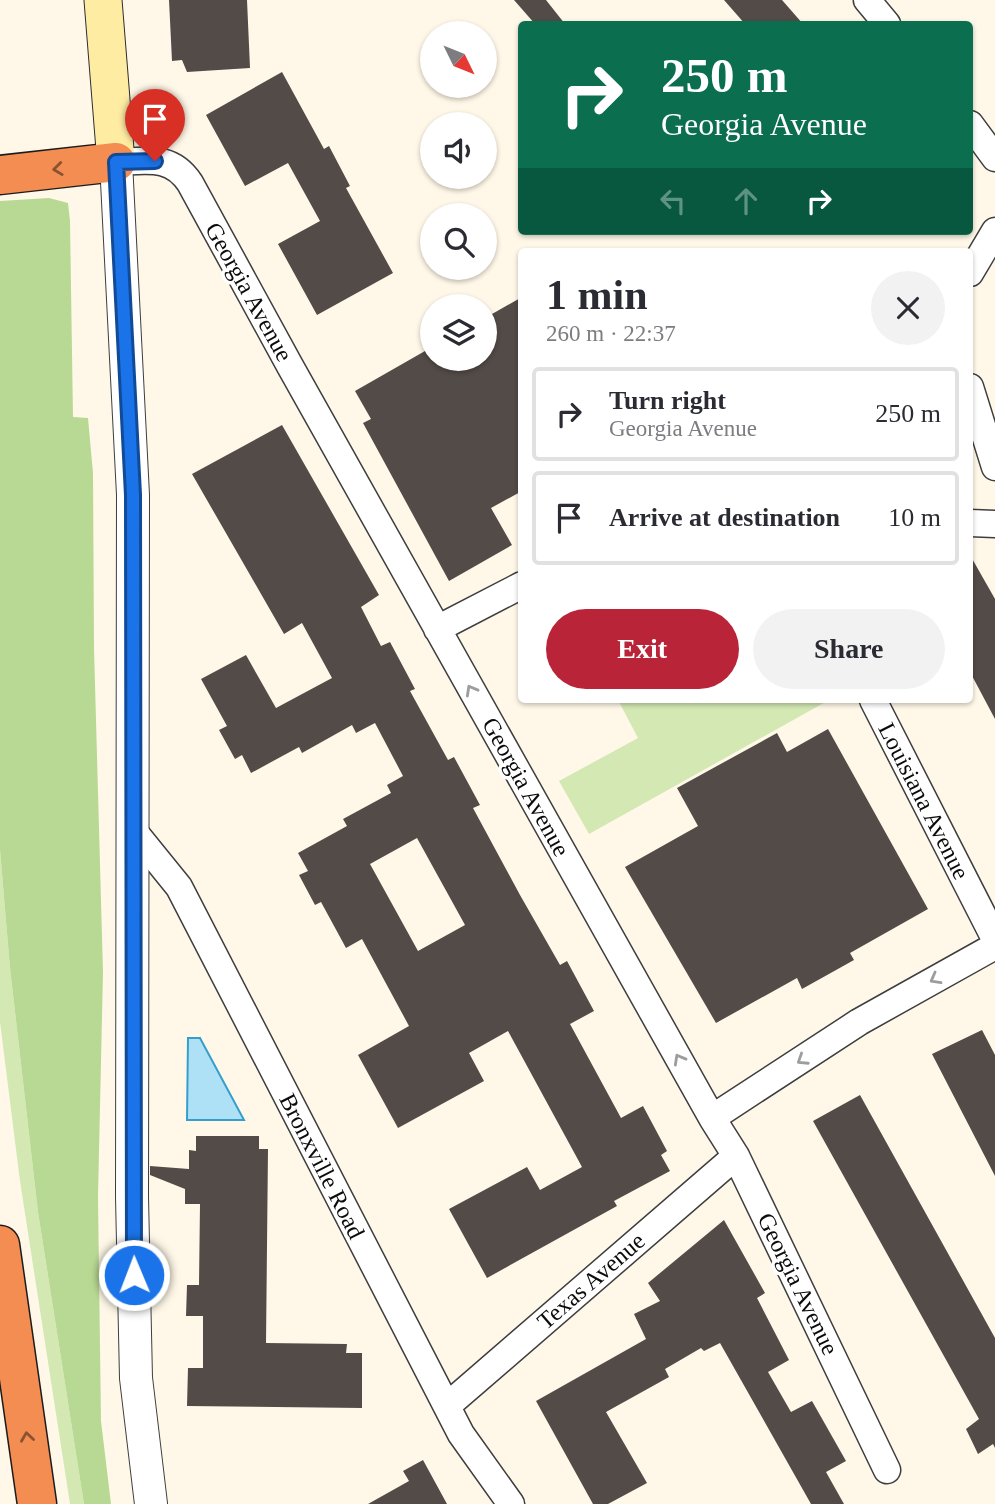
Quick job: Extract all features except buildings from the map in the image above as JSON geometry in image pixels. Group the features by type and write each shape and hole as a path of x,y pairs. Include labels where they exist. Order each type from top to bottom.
{"highway":[{"path":"0,175 116,162"},
{"path":"0,1245 37,1504"}],"main road":[{"path":"103,0 116,162"}],"street":[{"path":"867,0 884,21"},
{"path":"973,128 995,158"},
{"name":"Georgia Avenue","path":"116,162 162,161 176,167 186,176 437,629 712,1118 736,1156 887,1470"},
{"path":"116,162 133,495 132,1197 136,1378 151,1504"},
{"path":"973,268 995,231"},
{"path":"973,397 995,467"},
{"path":"973,523 995,524"},
{"path":"437,629 518,587"},
{"name":"Louisiana Avenue","path":"875,703 995,939"},
{"name":"Bronxville Road","path":"132,829 179,887 461,1434 511,1504"},
{"path":"712,1118 859,1022 995,946"},
{"name":"Texas Avenue","path":"447,1406 736,1156"}],"green space":[{"path":"49,198 68,203 73,417 88,418 93,473 94,648 103,972 98,1197 101,1421 111,1504 84,1504 38,1212 10,968 0,850 0,201"},
{"path":"620,703 824,703 589,834 559,781 638,738"},
{"path":"0,850 10,968 38,1212 84,1504 70,1504 20,1181 0,1022"}],"water":[{"path":"188,1038 200,1038 244,1120 187,1120"}],"route":[{"path":"134,1275 133,495 116,162 155,161"}]}
